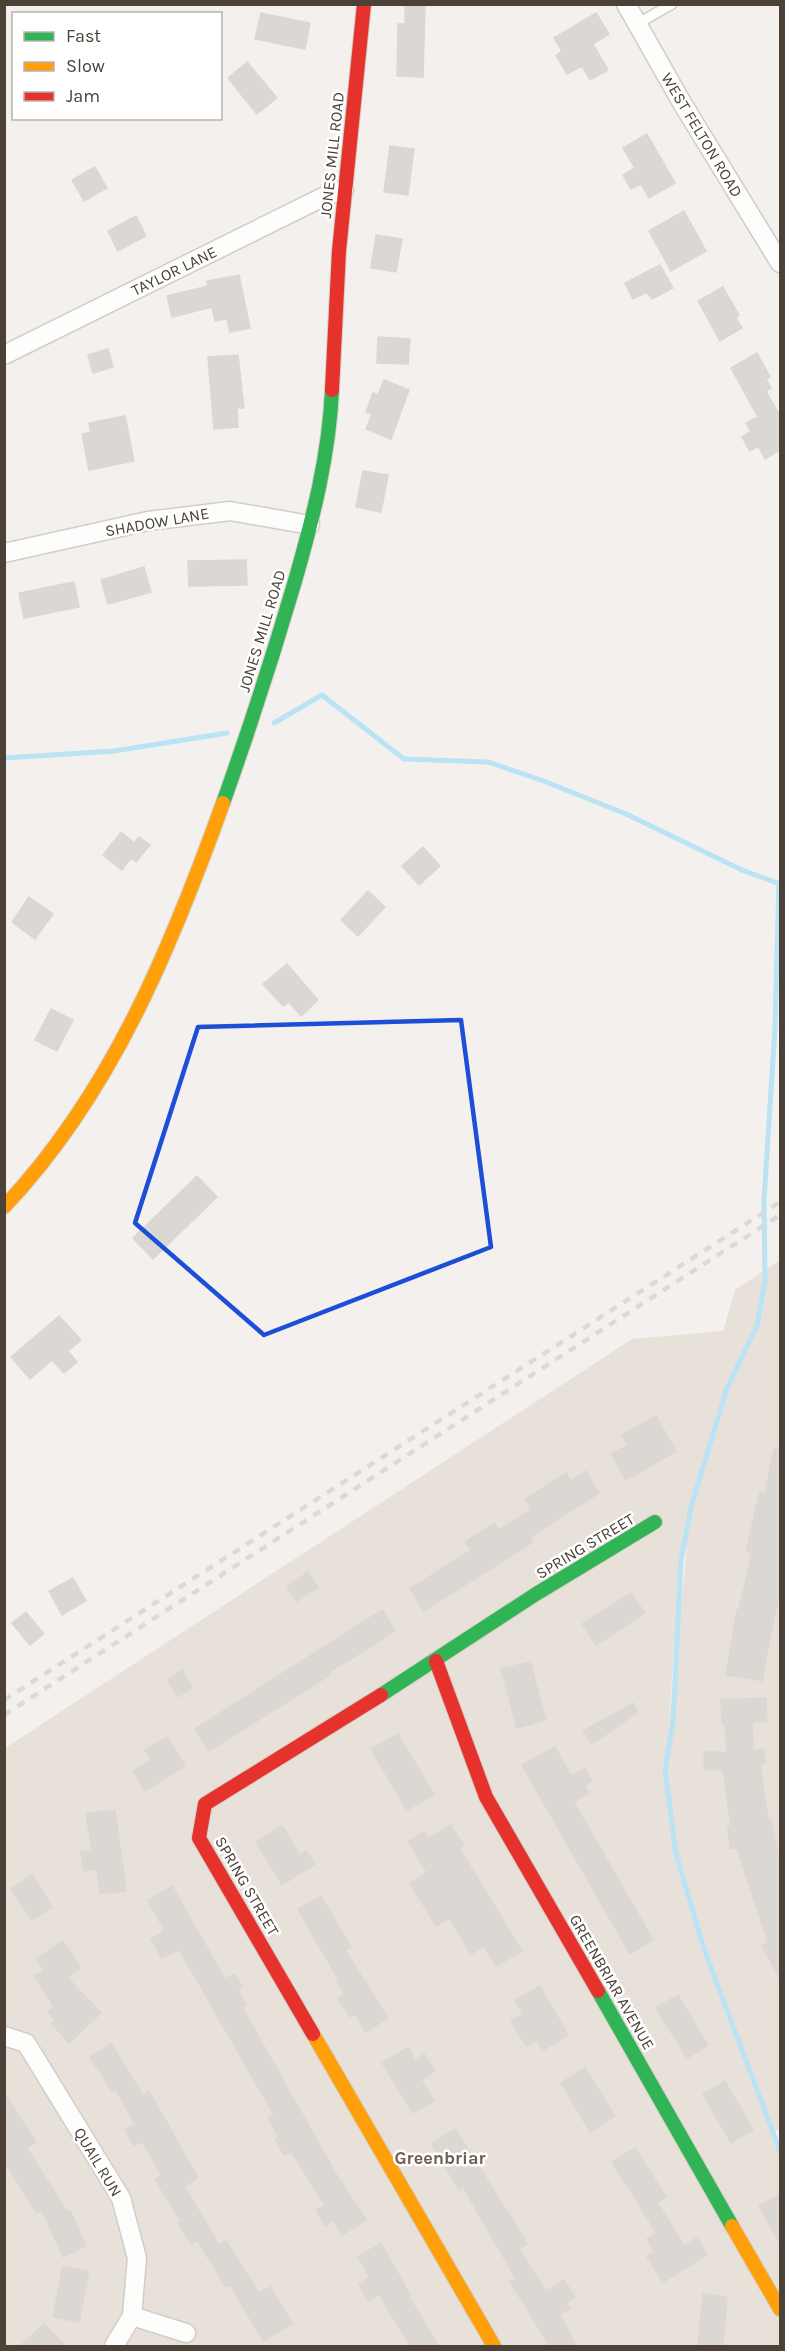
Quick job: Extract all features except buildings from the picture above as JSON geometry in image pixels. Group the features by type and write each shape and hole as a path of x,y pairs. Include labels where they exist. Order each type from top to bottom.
{"street":[{"name":"JONES MILL ROAD","path":"4,1207 44,1164 89,1101 143,998 173,933 233,778 282,625 310,525 328,448 336,289 344,190 364,4"},
{"name":"WEST FELTON ROAD","path":"626,4 682,103 780,263"},
{"name":"TAYLOR LANE","path":"4,355 327,195 344,190"},
{"name":"SHADOW LANE","path":"4,553 148,521 230,511 310,525"},
{"name":"SPRING STREET","path":"494,2346 200,1838 205,1804 436,1661 536,1594 655,1522"},
{"name":"GREENBRIAR AVENUE","path":"436,1661 486,1797 780,2308"},
{"name":"QUAIL RUN","path":"4,2036 26,2043 121,2198 137,2258 132,2316 114,2346"},
{"path":"132,2316 186,2333"}],"lane":[{"path":"637,24 672,4"}],"highlighted area":[{"path":"461,1020 491,1247 264,1335 135,1223 198,1027"}],"shaded area":[{"path":"780,1260 780,2129 774,2131 780,2149 780,2346 5,2346 5,1748 632,1339 723,1331 735,1290","holes":["687,1547 668,1730 681,1561"]}],"waterway":[{"path":"274,723 322,695 404,759 488,762 541,780 626,814 742,870 780,884"},
{"path":"4,758 114,751 227,733"},
{"path":"779,883 775,1028 764,1200 765,1281 757,1326 727,1388 691,1507 681,1561 673,1722 665,1771 676,1854 704,1949 780,2151"}],"railway":[{"path":"4,1700 780,1202"},
{"path":"4,1715 780,1215"}],"traffic: fast":[{"path":"223,803 269,665 308,534 324,463 332,390"},
{"path":"381,1695 536,1594 655,1522"},
{"path":"598,1991 732,2226"}],"traffic: slow":[{"path":"4,1207 42,1163 76,1117 107,1068 159,965 223,803"},
{"path":"313,2034 494,2346"},
{"path":"732,2226 780,2309"}],"traffic: jam":[{"path":"332,390 339,251 364,4"},
{"path":"436,1661 486,1797 598,1991"},
{"path":"313,2034 199,1838 205,1804 381,1695"}],"district":[{"name":"Greenbriar","path":"440,2158"}]}
